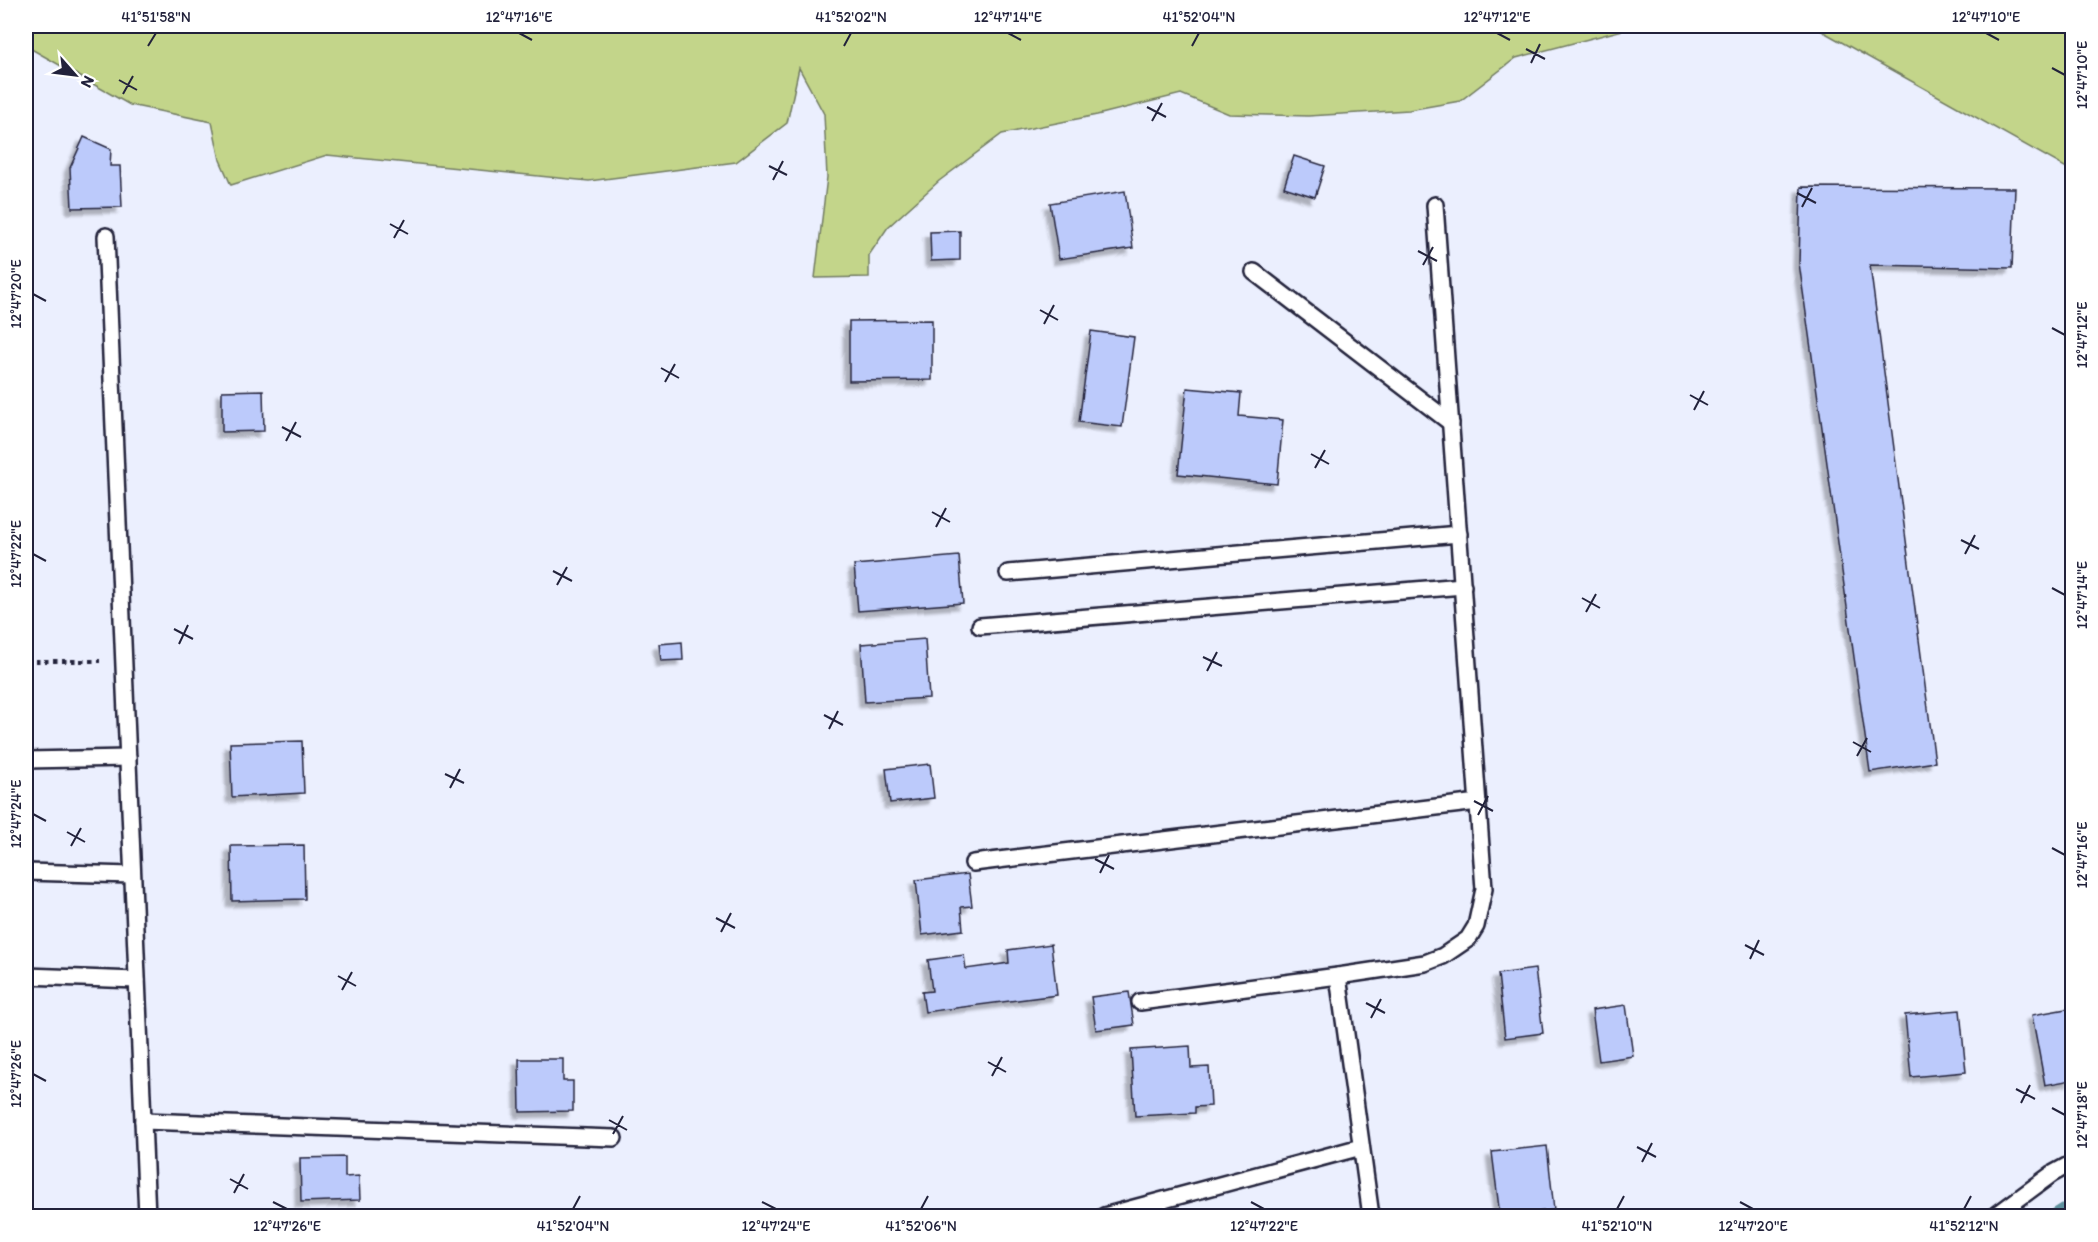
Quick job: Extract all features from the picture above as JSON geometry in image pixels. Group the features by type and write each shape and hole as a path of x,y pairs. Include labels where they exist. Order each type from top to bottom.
{"lane":[{"path":"1140,1002 1425,963 1443,956 1468,939 1476,926 1484,889 1435,205"},
{"path":"106,236 147,1216"},
{"path":"1254,272 1451,423"},
{"path":"1008,573 1459,534"},
{"path":"980,626 1463,586"},
{"path":"26,760 128,758"},
{"path":"973,863 1478,802"},
{"path":"26,872 132,874"},
{"path":"26,976 137,980"},
{"path":"1338,976 1371,1216"},
{"path":"143,1121 614,1138"},
{"path":"1104,1216 1361,1147"},
{"path":"1995,1216 2052,1174 2073,1163"}],"path":[{"path":"26,661 123,661"}],"green space":[{"path":"26,26 1495,26 1498,30 1508,26 1638,26 1516,58 1460,101 1409,110 1308,116 1229,114 1181,94 1097,115 1002,134 939,181 888,227 869,255 869,277 815,278 827,177 824,114 799,68 787,123 736,162 589,181 327,155 231,185 220,160 212,122 130,105 26,46"},
{"path":"1808,26 2072,26 2072,171 1820,30"}],"building":[{"path":"84,137 111,149 110,166 120,166 122,207 72,208 70,168"},
{"path":"1294,156 1325,166 1315,197 1284,187"},
{"path":"1801,187 2015,188 2012,268 1870,265 1935,762 1870,772 1799,263"},
{"path":"1125,191 1133,248 1059,259 1050,203"},
{"path":"960,231 960,260 931,261 930,232"},
{"path":"932,320 932,380 849,381 849,321"},
{"path":"1091,331 1134,337 1122,427 1079,422"},
{"path":"1187,388 1241,393 1239,416 1283,420 1277,484 1178,474"},
{"path":"263,390 264,431 222,432 222,391"},
{"path":"959,556 963,603 858,611 854,565"},
{"path":"925,639 929,698 865,702 861,644"},
{"path":"682,642 683,660 661,661 659,644"},
{"path":"302,741 304,793 232,797 230,743"},
{"path":"930,764 934,798 890,803 886,769"},
{"path":"304,845 305,899 232,901 231,846"},
{"path":"968,874 972,906 961,907 963,930 922,935 916,880"},
{"path":"1051,944 1057,995 925,1012 922,992 932,991 928,960 964,955 966,969 1009,963 1008,950"},
{"path":"1535,969 1543,1033 1505,1038 1498,974"},
{"path":"1129,992 1134,1025 1096,1030 1091,997"},
{"path":"1626,1005 1633,1056 1599,1061 1592,1010"},
{"path":"2072,1008 2072,1080 2045,1085 2032,1015"},
{"path":"1960,1010 1966,1072 1911,1077 1905,1015"},
{"path":"1190,1046 1191,1068 1209,1067 1211,1106 1195,1107 1195,1113 1135,1116 1131,1050"},
{"path":"519,1059 563,1059 563,1081 573,1081 573,1111 520,1112"},
{"path":"1547,1146 1554,1210 1500,1216 1492,1152"},
{"path":"345,1157 345,1177 359,1176 360,1200 301,1202 300,1158"}],"waterway":[{"path":"2051,1216 2072,1203"}]}
